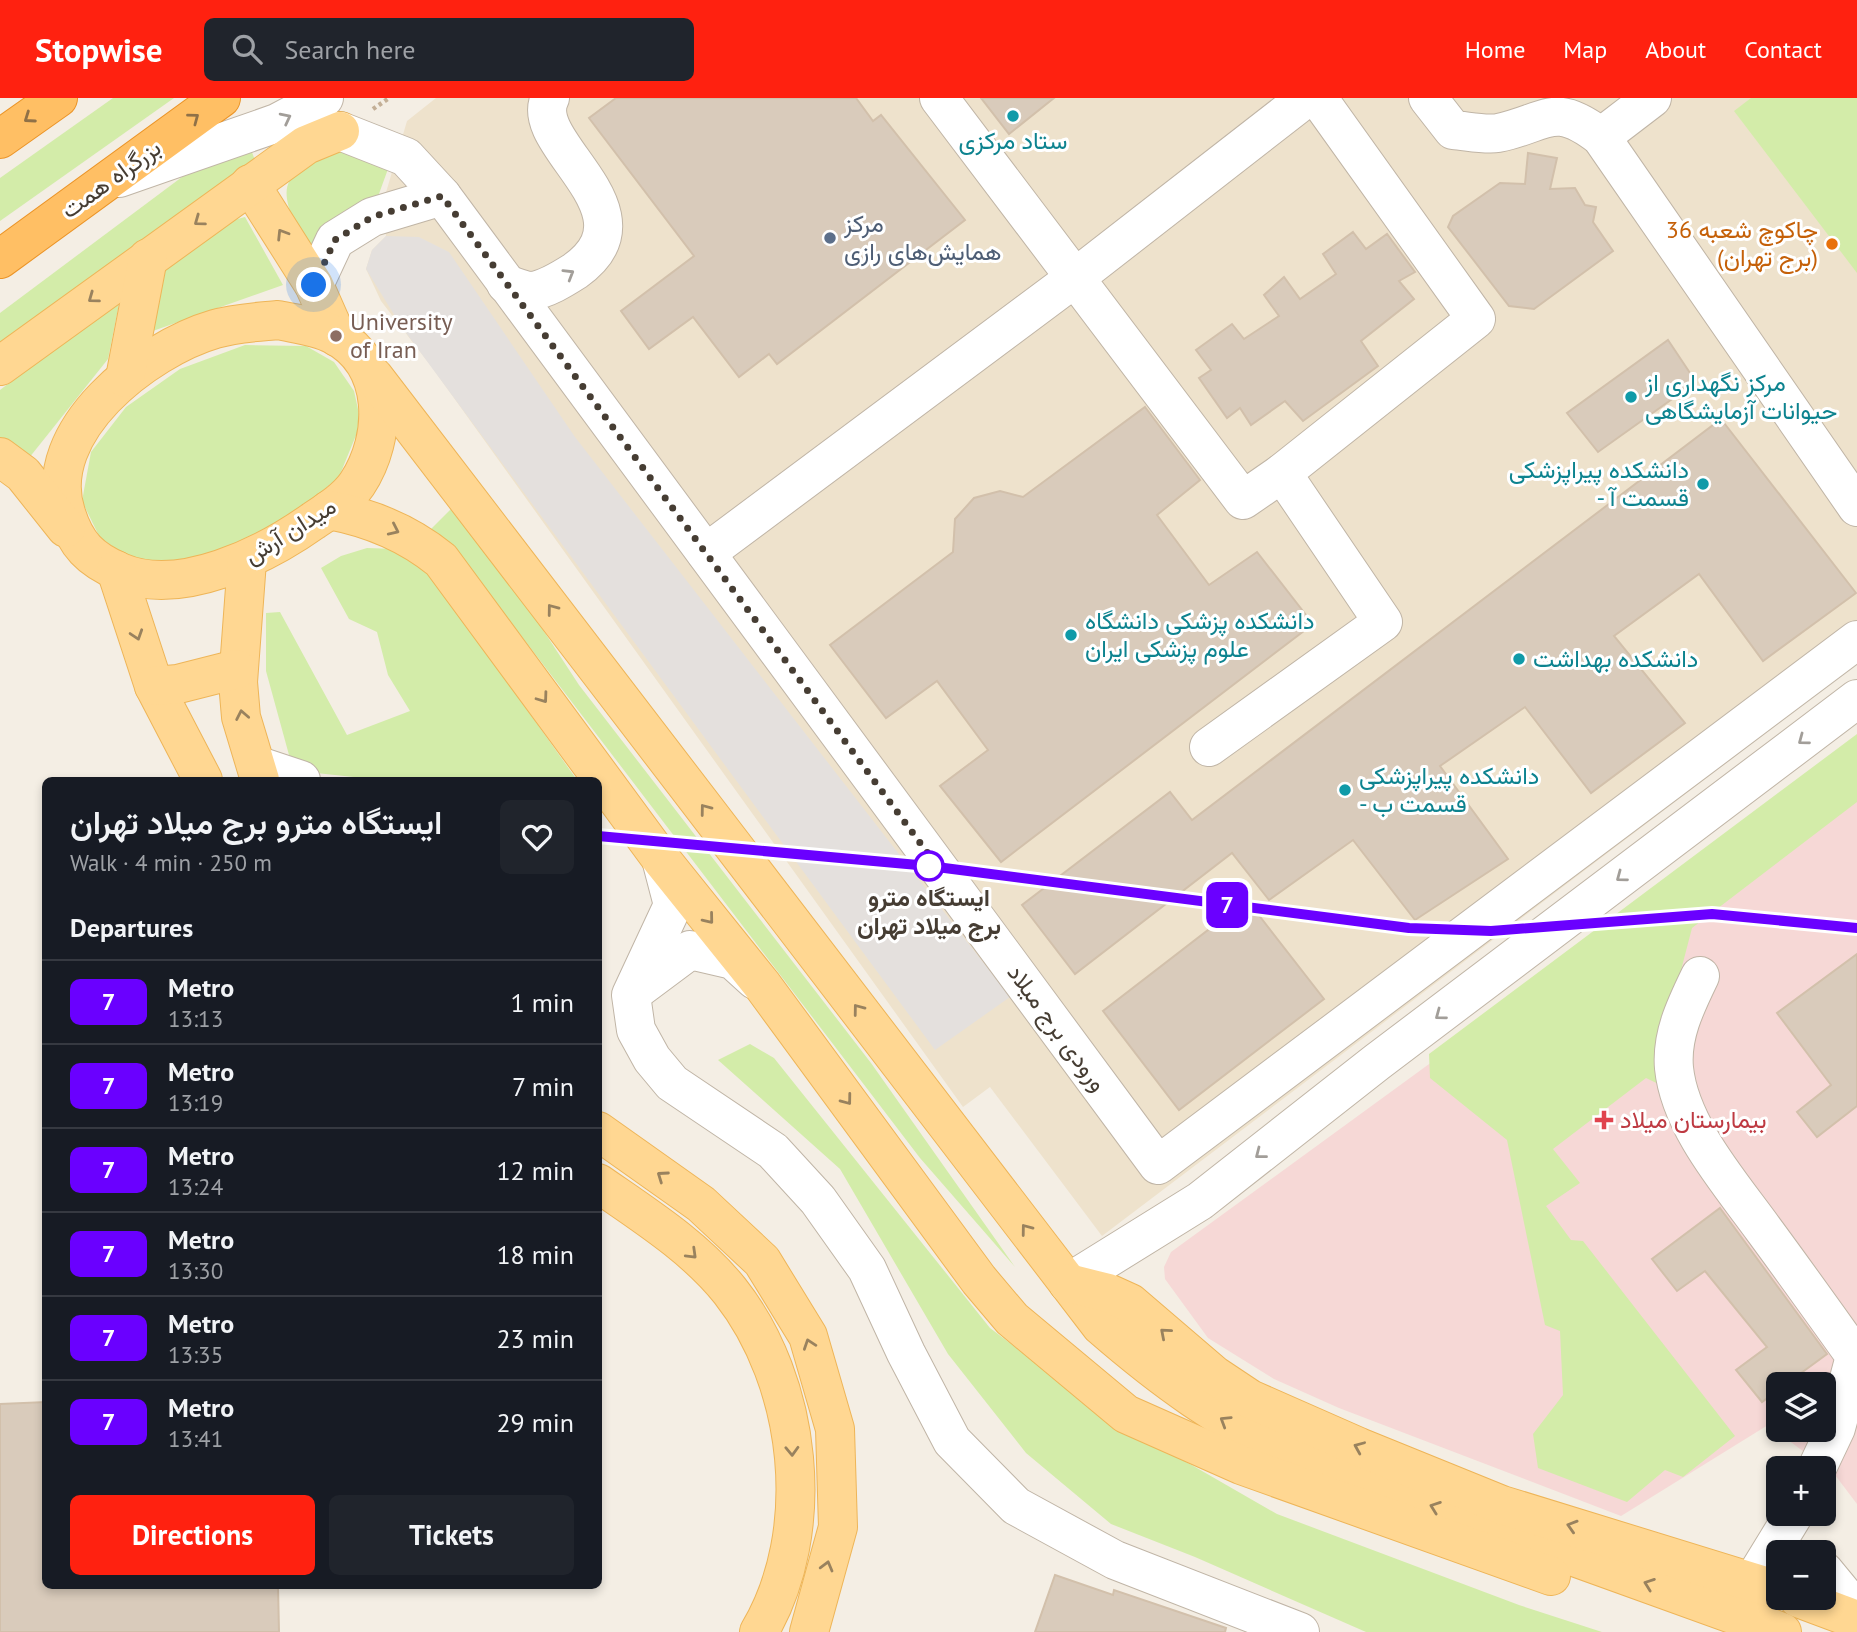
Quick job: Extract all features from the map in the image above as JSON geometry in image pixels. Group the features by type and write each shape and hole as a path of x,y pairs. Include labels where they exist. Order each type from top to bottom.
{"highway":[{"path":"0,139 58,98"},
{"name":"بزرگراه همت","path":"0,259 221,98"}],"main road":[{"path":"0,366 306,145 332,115"},
{"path":"250,184 314,285 337,337"},
{"path":"125,377 148,258"},
{"name":"میدان آرش","path":"278,320 337,337 359,356 374,377 379,405 378,426 371,456 356,485 329,510 247,561 212,572 172,578 131,577 100,563 74,538 60,495 67,451 89,415 125,377 172,347 214,330 247,323 278,320"},
{"path":"374,377 1068,1283 1101,1325 1139,1359 1173,1387 1248,1435 1297,1457 1782,1632"},
{"path":"0,457 23,474 74,538"},
{"path":"329,510 359,516 386,526 418,541 441,560 601,777"},
{"path":"247,561 237,669 241,717 257,775"},
{"path":"116,570 153,686 202,777"},
{"path":"153,686 178,684 237,669"},
{"path":"216,777 226,768 242,769 257,775"},
{"path":"602,779 661,859 763,986 979,1280 1019,1326 1126,1414 1241,1465 1340,1502 1712,1632"},
{"path":"602,1134 701,1204 762,1261 808,1336 835,1429 838,1527 809,1632"},
{"path":"602,1186 674,1237 729,1289 768,1353 792,1436 795,1522 775,1600 759,1632"},
{"path":"1068,1283 1108,1293 1130,1303 1214,1375 1250,1399 1359,1447 1502,1505 1765,1585"},
{"path":"1830,1610 1857,1620"}],"lane":[{"path":"506,284 531,291 565,278 589,261 602,238 600,207 594,194 552,131 547,105 550,98"},
{"path":"939,98 1243,500 1282,473 1476,319 1318,98"},
{"path":"706,553 1076,277 1306,98"},
{"path":"1427,98 1453,130 1496,133 1554,107 1579,120 1601,137 1857,507"},
{"path":"1601,137 1653,98"},
{"path":"107,183 277,123 332,115"},
{"name":"ورودی برج میلاد","path":"332,115 405,157 442,196 1158,1164 1857,640"},
{"path":"314,285 335,240 372,217 442,196"},
{"path":"1209,747 1384,622 1282,473"},
{"path":"1068,1283 1199,1201 1377,1062 1857,699"},
{"path":"257,775 275,777"},
{"path":"661,859 673,905 631,995 636,1030 652,1059 672,1083 773,1151 818,1200 867,1269 906,1353 952,1441 1016,1506 1115,1560 1300,1632"},
{"path":"631,995 690,950 733,960 763,986"},
{"path":"1700,976 1683,1011 1675,1040 1674,1068 1680,1091 1702,1144 1855,1356 1836,1428 1822,1456"},
{"path":"1765,1585 1797,1531"},
{"path":"1836,1586 1857,1611"}],"shaded area":[{"path":"436,98 1857,98 1857,664 1102,1236 990,1087 963,1107 431,366 381,301 366,269 372,250 386,236 382,206 407,121"},
{"path":"386,236 419,237 449,252 575,437 1010,997 935,1050 401,326 366,269 372,250"},
{"name":"بیمارستان میلاد","path":"1857,735 1857,1504 1836,1476 1836,1456 1810,1456 1791,1442 1836,1442 1836,1372 1766,1372 1766,1426 1621,1516 1339,1408 1274,1379 1208,1338 1165,1279 1164,1267 1171,1252 1532,989"}],"green space":[{"path":"113,98 174,98 0,221 0,178"},
{"path":"1751,98 1857,98 1857,273 1734,111"},
{"path":"343,143 388,169 376,202 316,248 305,246 289,206 289,182 307,164"},
{"path":"250,147 256,163 0,353 0,313 186,174"},
{"path":"245,217 283,285 150,332 155,289 171,259 181,248 205,232"},
{"path":"120,299 108,359 29,458 0,440 0,390"},
{"path":"245,345 306,346 334,362 354,391 361,423 339,477 280,526 216,553 159,563 127,556 100,538 82,501 91,452 126,407 180,369"},
{"path":"459,501 579,685 871,1063 1015,1267 920,1158 468,566 429,531"},
{"path":"367,548 396,549 429,572 575,777 354,777 316,773 289,755 266,671 266,613 280,612 347,735 410,711 388,675 377,632 349,619 321,568 341,556"},
{"path":"1857,734 1857,802 1692,928 1679,978 1671,1090 1646,1078 1553,1149 1580,1183 1546,1206 1571,1240 1583,1241 1735,1436 1683,1477 1665,1470 1627,1502 1538,1468 1533,1434 1563,1395 1560,1331 1545,1325 1507,1140 1430,1078 1429,1054"},
{"path":"750,1044 774,1058 990,1328 1103,1414 1277,1514 1519,1605 1602,1632 1366,1632 1195,1557 1111,1524 1026,1453 948,1354 840,1169 718,1060"}],"building":[{"path":"616,98 856,98 873,121 881,115 965,220 777,364 769,354 739,377 693,317 649,349 621,311 694,256 589,118"},
{"name":"ستاد مرکزی","path":"981,98 1054,98 1009,134"},
{"path":"1528,153 1557,158 1550,189 1575,188 1585,205 1596,207 1593,222 1613,251 1534,309 1509,306 1448,227 1453,216 1500,183 1525,184"},
{"path":"1353,232 1366,249 1387,234 1415,272 1399,281 1414,299 1361,341 1378,366 1303,421 1285,401 1251,425 1240,408 1227,418 1199,378 1211,370 1196,350 1232,324 1244,339 1279,316 1264,295 1284,277 1300,299 1336,274 1323,254"},
{"name":"مرکز نگهداری از حیوانات آزمایشگاهی","path":"1668,340 1696,382 1598,452 1567,413"},
{"name":"دانشکده پزشکی دانشگاه علوم پزشکی ایران","path":"1145,407 1200,480 1157,515 1209,585 1257,552 1313,624 1001,862 940,786 988,750 937,681 886,718 830,645 953,552 955,519 974,498 1000,491 1023,497"},
{"path":"1721,419 1856,593 1763,661 1699,574 1614,636 1685,723 1591,793 1525,707 1440,766 1508,859 1415,920 1353,840 1269,900 1232,853 1075,974 1022,905 1170,792 1192,820"},
{"path":"1247,900 1324,999 1179,1110 1103,1011"},
{"path":"1857,954 1857,1106 1817,1137 1797,1112 1831,1085 1777,1013"},
{"path":"1720,1208 1827,1354 1802,1372 1766,1372 1766,1399 1762,1402 1736,1370 1767,1347 1705,1271 1677,1291 1652,1259"},
{"path":"42,1402 42,1589 278,1589 279,1632 0,1632 0,1404"},
{"path":"1055,1575 1113,1595 1114,1590 1226,1628 1225,1632 1035,1632"}],"metro line":[{"name":"7","path":"602,836 929,866 1409,928 1491,931 1712,914 1857,928"}],"place":[{"name":"ستاد مرکزی","path":"1013,116"},
{"name":"مرکز همایش‌های رازی","path":"830,238"},
{"name":"چاکوچ شعبه 36 (برج تهران)","path":"1832,244"},
{"name":"University of Iran","path":"336,336"},
{"name":"مرکز نگهداری از حیوانات آزمایشگاهی","path":"1631,397"},
{"name":"دانشکده پیراپزشکی - قسمت آ","path":"1703,484"},
{"name":"دانشکده پزشکی دانشگاه علوم پزشکی ایران","path":"1071,635"},
{"name":"دانشکده بهداشت","path":"1519,659"},
{"name":"دانشکده پیراپزشکی - قسمت ب","path":"1345,790"},
{"name":"ایستگاه مترو برج میلاد تهران","path":"929,866"},
{"name":"بیمارستان میلاد","path":"1604,1120"}],"route":[{"path":"314,285 335,240 372,217 442,196 932,859 929,866"}]}
